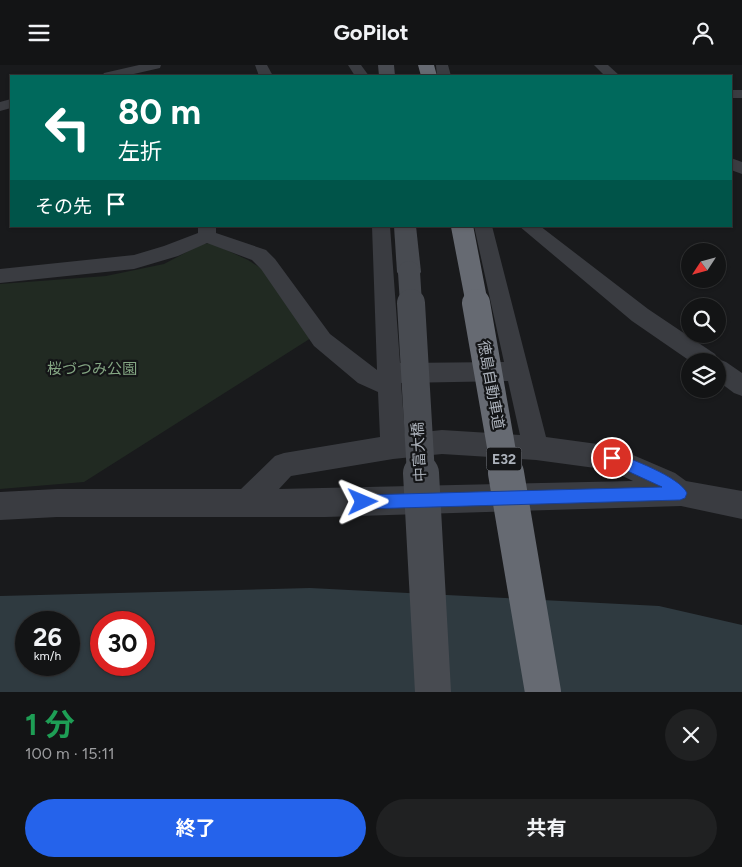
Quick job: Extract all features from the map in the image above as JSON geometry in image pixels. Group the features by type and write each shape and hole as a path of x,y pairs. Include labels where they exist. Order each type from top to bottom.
{"highway":[{"name":"徳島自動車道","path":"462,227 484,338 543,692"}],"street":[{"path":"113,75 155,65"},
{"path":"600,65 612,75"},
{"path":"382,227 393,447"},
{"name":"中富大橋","path":"406,227 433,692"},
{"path":"483,227 536,447"},
{"path":"529,227 640,315 695,353"},
{"path":"0,276 134,262 171,251 207,231 258,255 268,264 322,340 366,376 390,380 518,372"},
{"path":"726,375 742,386"},
{"path":"247,503 284,465 393,447 442,442 536,447 612,458 665,482 680,493"},
{"path":"0,506 57,503 334,503 680,493 742,505"}],"green space":[{"name":"桜づつみ公園","path":"211,243 248,260 262,269 311,338 84,482 0,489 0,284 106,276 164,264 202,244"}],"shaded area":[{"path":"310,588 659,606 742,625 742,692 0,692 0,596"}],"route":[{"path":"363,502 680,493 665,482 612,458"}]}
